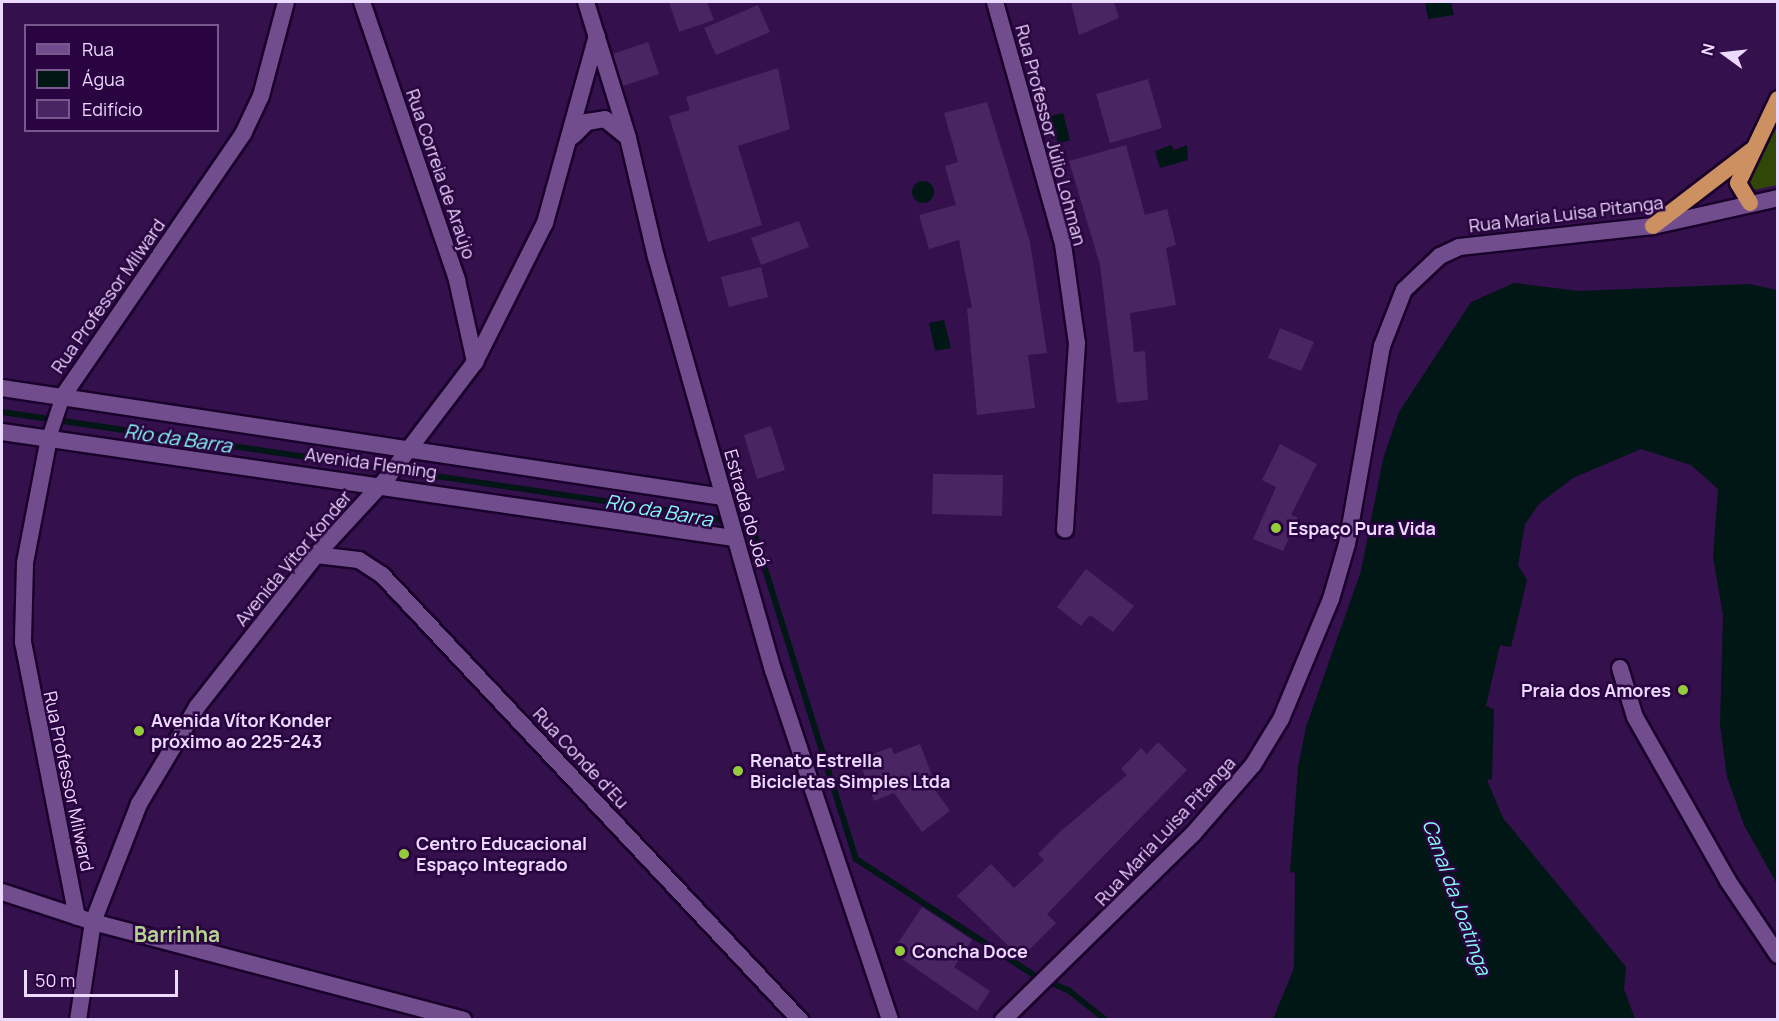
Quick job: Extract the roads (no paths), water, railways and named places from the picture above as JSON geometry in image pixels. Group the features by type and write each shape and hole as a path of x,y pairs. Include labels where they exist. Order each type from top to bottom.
{"highway":[{"path":"1750,203 1738,183 1778,99"},
{"path":"1653,226 1752,150"}],"street":[{"name":"Rua Professor Milward","path":"85,920 23,642 25,563 51,433 61,403 243,134 261,96 286,2"},
{"name":"Rua Correia de Araújo","path":"362,2 457,280 476,362"},
{"name":"Estrada do Joá","path":"586,2 628,138 724,500 810,794 890,1020"},
{"name":"Rua Professor Júlio Lohman","path":"995,2 1064,244 1075,332 1065,530"},
{"name":"Avenida Vitor Konder","path":"78,1020 85,920 139,804 197,706 316,555 385,481 476,362 531,260 573,136 597,36"},
{"path":"573,136 587,122 605,119 628,138"},
{"name":"Rua Maria Luisa Pitanga","path":"1003,1020 1041,987 1223,802 1281,719 1331,599 1347,544 1382,346 1404,290 1440,255 1459,247 1653,226 1778,198"},
{"name":"Avenida Fleming","path":"2,388 61,403 405,456 724,500"},
{"name":"Avenida Fleming","path":"2,432 51,433 385,481 734,535"},
{"name":"Rua Conde d'Eu","path":"316,555 359,560 382,575 800,1020"},
{"path":"1620,668 1635,717 1728,881 1778,955"},
{"path":"4,895 85,920 463,1020"}],"water":[{"path":"1425,2 1451,2 1454,15 1428,19"},
{"path":"1063,113 1070,140 1058,144 1050,116"},
{"path":"1171,145 1174,150 1187,145 1188,160 1160,168 1155,151"},
{"path":"923,181 933,188 934,192 927,202 923,203 913,196 912,192 919,182"},
{"name":"Canal da Joatinga","path":"1514,283 1579,291 1749,284 1777,290 1777,884 1744,825 1727,777 1720,725 1723,615 1713,557 1718,489 1691,465 1641,449 1573,478 1539,504 1525,524 1518,565 1527,580 1511,647 1500,645 1486,706 1494,709 1492,779 1487,780 1503,818 1626,967 1624,989 1635,1019 1273,1019 1294,968 1295,873 1290,872 1298,767 1306,727 1361,571 1383,459 1399,412 1471,302"},
{"path":"944,320 951,348 935,351 929,323"}],"waterway":[{"name":"Rio da Barra","path":"2,412 713,517 755,537 856,859 1037,977 1068,990 1106,1020"}],"place":[{"name":"Espaço Pura Vida","path":"1276,528"},
{"name":"Praia dos Amores","path":"1683,690"},
{"name":"Avenida Vítor Konder próximo ao 225-243","path":"139,731"},
{"name":"Renato Estrella Bicicletas Simples Ltda","path":"738,771"},
{"name":"Centro Educacional Espaço Integrado","path":"404,854"},
{"name":"Concha Doce","path":"900,951"}],"district":[{"name":"Barrinha","path":"177,934"}]}
